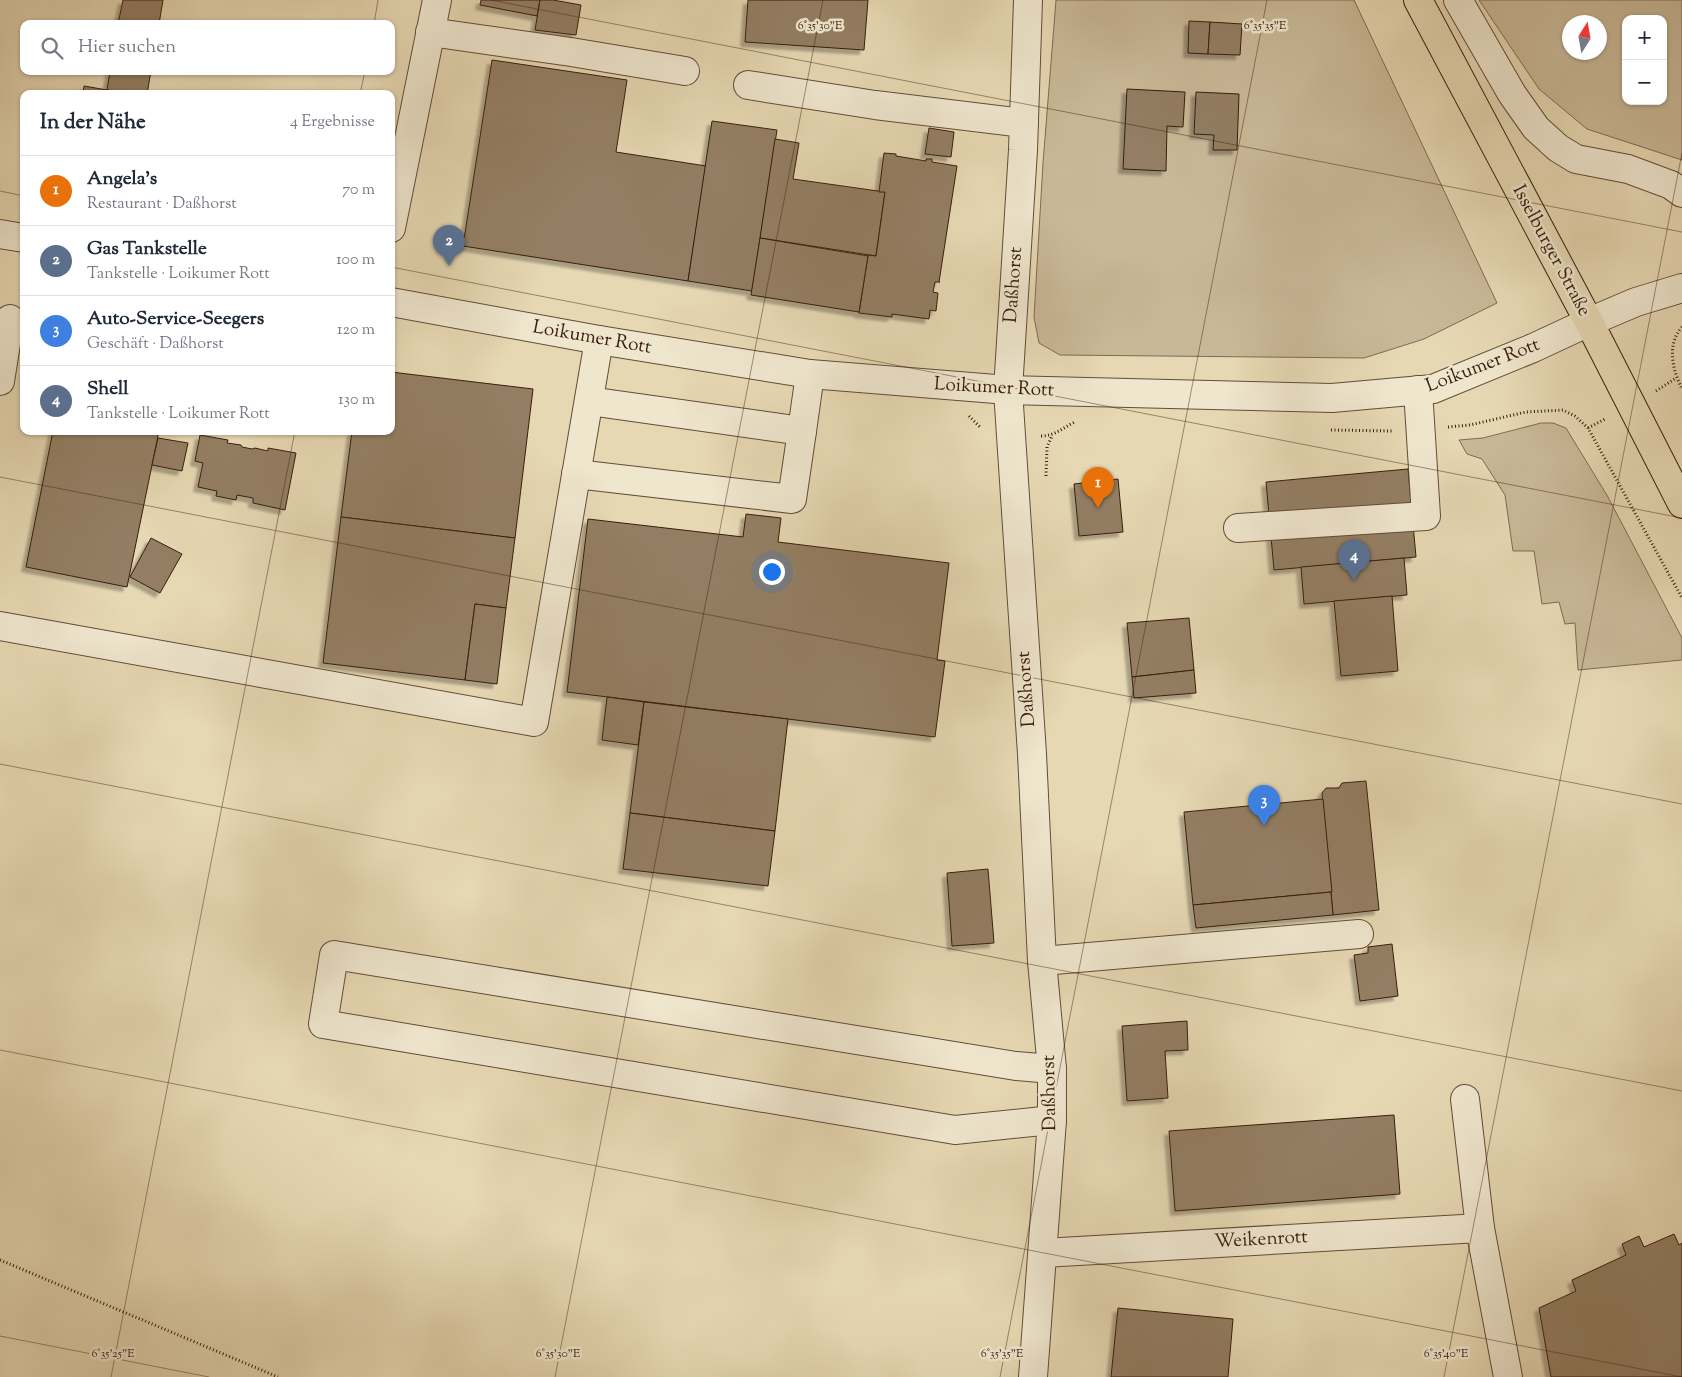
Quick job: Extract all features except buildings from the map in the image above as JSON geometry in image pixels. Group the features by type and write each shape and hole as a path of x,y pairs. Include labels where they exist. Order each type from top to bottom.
{"main road":[{"name":"Isselburger Straße","path":"1418,0 1682,504"}],"street":[{"path":"395,208 437,0"},
{"name":"Daßhorst","path":"1028,0 1024,122 1008,390 1032,760 1042,961 1052,1069 1052,1120 1033,1377"},
{"path":"1458,0 1512,94 1536,128 1558,148 1576,159 1628,169 1671,185 1682,193"},
{"path":"430,32 571,52 685,71"},
{"path":"748,86 875,106 1024,122"},
{"path":"0,234 20,237"},
{"name":"Loikumer Rott","path":"395,303 600,340 810,374 1008,390 1332,398 1432,389 1533,348 1636,302 1682,288"},
{"path":"0,381 10,319"},
{"path":"0,626 534,722 600,340"},
{"path":"576,474 792,499 810,374"},
{"path":"1238,528 1426,516 1418,390"},
{"path":"589,401 802,431"},
{"path":"1042,961 1358,934"},
{"path":"1052,1069 1006,1064 334,955 323,1024 955,1130 1052,1120"},
{"path":"1465,1099 1480,1228 1508,1377"},
{"name":"Weikenrott","path":"1043,1253 1480,1228"}],"path":[{"path":"1682,327 1674,344 1672,362 1676,378 1682,389"},
{"path":"1327,430 1376,432 1421,430 1470,425 1526,412 1563,410 1575,416 1588,428 1682,598"},
{"path":"1011,438 1052,436 1076,421 1083,421"},
{"path":"0,1260 278,1377"}],"shaded area":[{"path":"1056,0 1354,0 1497,303 1424,339 1364,358 1060,355 1039,343 1034,317 1043,163"},
{"path":"1479,0 1682,0 1682,160 1587,129 1539,89"},
{"path":"1541,423 1553,423 1566,428 1608,497 1682,638 1682,660 1578,670 1575,623 1565,624 1559,602 1542,604 1534,551 1513,551 1505,495 1482,459 1467,454 1459,440 1483,438"}],"place":[{"name":"Gas Tankstelle","path":"449,266"},
{"name":"Angela's","path":"1098,508"},
{"name":"Shell","path":"1354,581"},
{"name":"Auto-Service-Seegers","path":"1264,826"}]}
